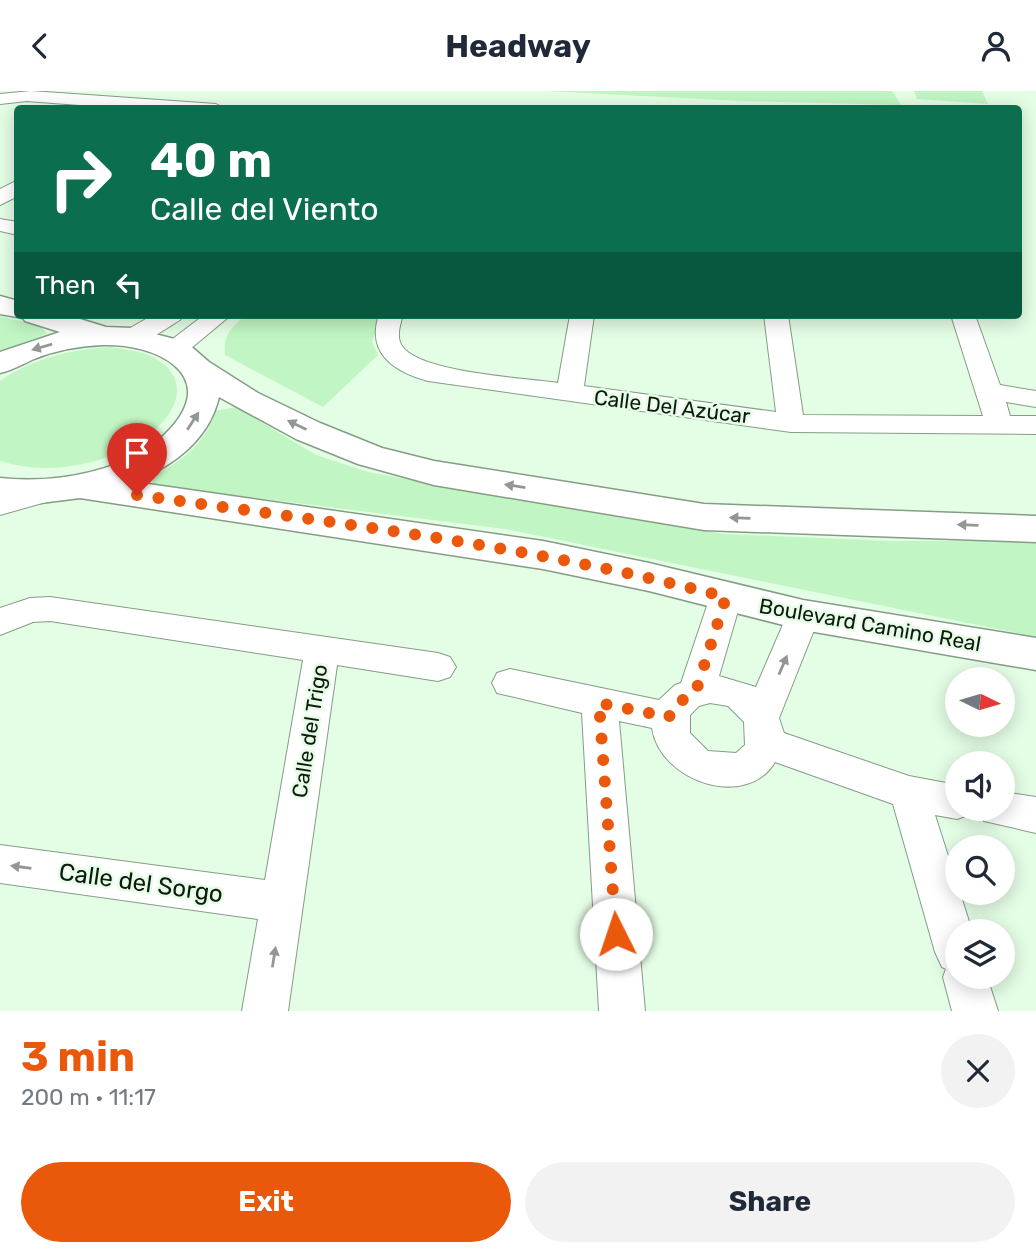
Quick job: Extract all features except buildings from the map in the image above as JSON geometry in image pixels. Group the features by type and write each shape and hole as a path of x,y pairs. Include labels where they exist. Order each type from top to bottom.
{"street":[{"path":"0,99 27,96 120,105"},
{"path":"52,319 118,336 186,359 246,400 308,431 370,456 433,473 704,517 1036,529"},
{"path":"0,363 24,352 64,341 118,336 161,319"},
{"path":"186,359 216,319"},
{"name":"Calle Del Azúcar","path":"389,319 385,339 388,347 411,366 428,373 791,422 1036,425"},
{"path":"570,394 581,319"},
{"path":"777,319 791,422"},
{"path":"963,319 1000,426"},
{"path":"0,505 42,493 84,487 136,468 159,456 185,434 200,411 204,389 186,359"},
{"path":"989,392 1036,399"},
{"name":"Boulevard Camino Real","path":"84,487 543,555 649,577 803,615 1036,654"},
{"path":"0,490 42,493"},
{"path":"696,691 726,597"},
{"name":"Calle del Trigo","path":"0,622 30,610 50,609 323,651 265,1011"},
{"path":"803,615 764,729 760,756 750,765 734,770 717,770 700,766 674,744 669,730 669,717 674,706 696,691 726,690 740,696 764,729 909,793 945,800"},
{"path":"323,651 438,667"},
{"path":"510,683 669,717"},
{"path":"599,703 622,1011"},
{"path":"909,793 947,919"},
{"path":"1015,812 1036,815"},
{"name":"Calle del Sorgo","path":"0,864 283,902"},
{"path":"969,989 975,1011"}],"green space":[{"path":"547,91 892,91 901,105 742,101"},
{"path":"914,91 982,91 988,104 917,99"},
{"path":"0,316 41,326 47,334 0,352"},
{"path":"242,319 381,319 372,341 378,355 323,407 225,355 225,342"},
{"path":"110,347 150,355 172,374 177,386 176,399 161,424 150,435 125,450 79,465 47,468 0,461 0,381 39,361 80,350"},
{"path":"236,407 316,455 368,472 604,515 724,534 890,541 1036,541 1036,637 505,529 152,485 154,476 184,457 199,441 216,411"}],"route":[{"path":"137,495 543,555 649,577 726,597 696,691 674,706 669,717 599,703 616,934"}]}
